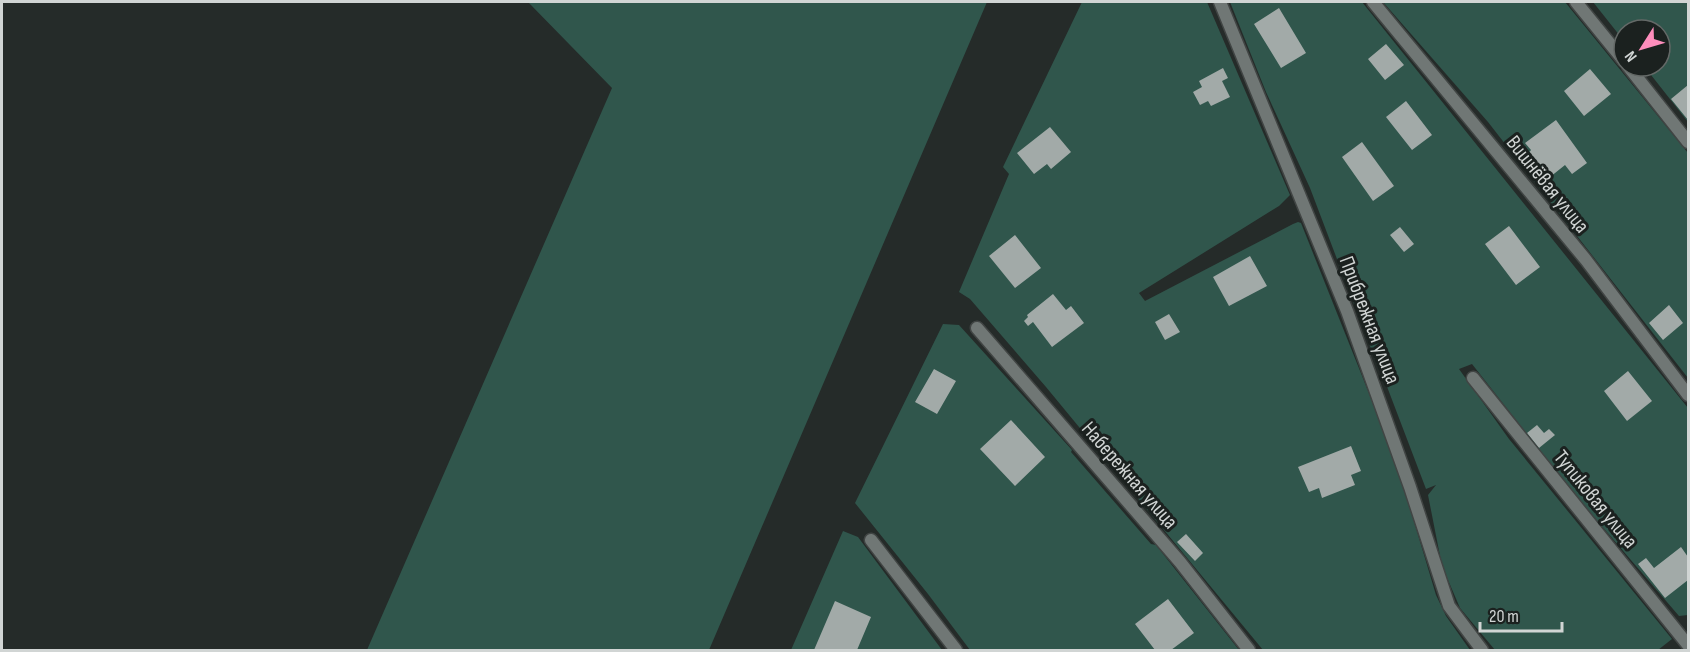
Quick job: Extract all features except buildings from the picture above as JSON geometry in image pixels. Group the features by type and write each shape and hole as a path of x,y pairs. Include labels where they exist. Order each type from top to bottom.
{"lane":[{"name":"Прибрежная улица","path":"1220,2 1347,310 1410,486 1449,606 1482,651"},
{"name":"Вишнёвая улица","path":"1373,2 1586,260 1689,395"},
{"path":"1576,2 1612,46"},
{"path":"1638,78 1689,142"},
{"name":"Набережная улица","path":"977,328 1180,562 1249,651"},
{"name":"Тупиковая улица","path":"1473,378 1689,645"},
{"path":"871,540 956,651"}],"green space":[{"path":"528,2 987,2 709,650 367,650 612,88"},
{"path":"1082,2 1207,2 1290,195 1279,206 1139,293 1145,301 1293,224 1301,223 1396,461 1436,595 1446,616 1470,650 1263,650 1046,387 970,299 959,292 1009,174 1003,167"},
{"path":"1230,2 1362,2 1688,408 1688,615 1679,616 1575,495 1472,364 1459,369 1509,439 1672,639 1658,650 1495,650 1460,608 1442,566 1428,495 1436,485 1426,489 1387,382 1381,367 1378,367 1310,188 1266,92"},
{"path":"1383,2 1565,2 1612,60 1612,78 1627,78 1688,153 1688,378 1488,122"},
{"path":"1593,2 1688,2 1688,122 1653,78 1672,78 1672,18 1612,18 1612,26"},
{"path":"943,324 959,325 1072,450 1071,452 1151,544 1156,545 1239,650 970,650 855,503"},
{"path":"843,531 858,537 942,650 791,650"}]}
